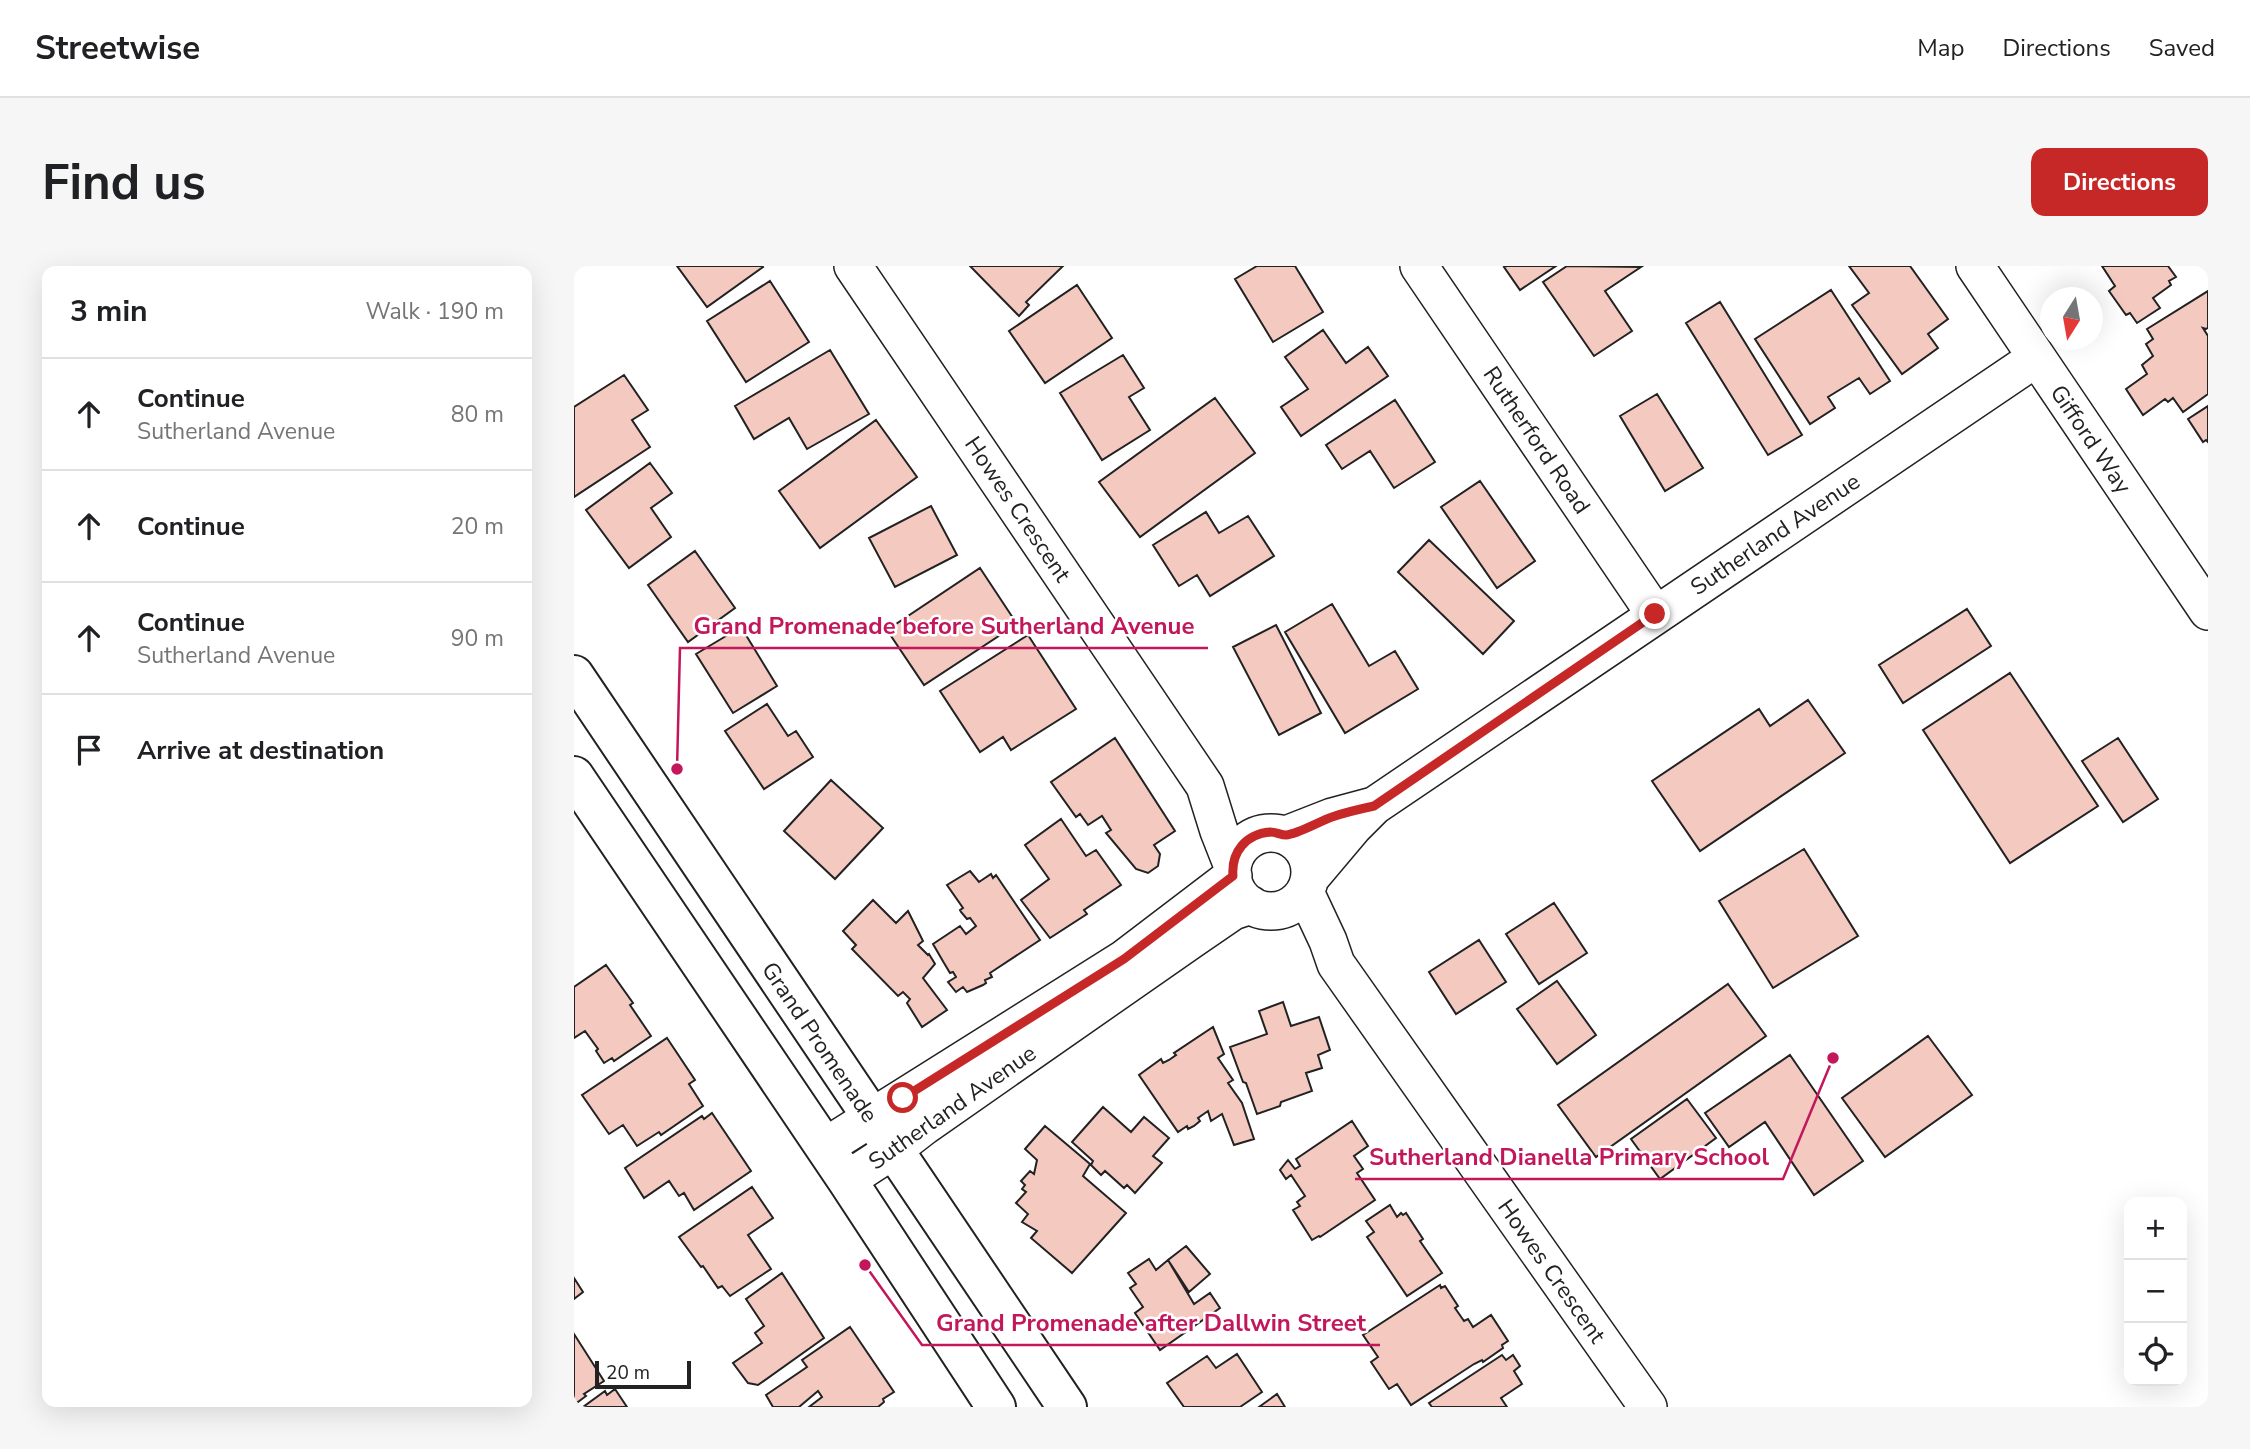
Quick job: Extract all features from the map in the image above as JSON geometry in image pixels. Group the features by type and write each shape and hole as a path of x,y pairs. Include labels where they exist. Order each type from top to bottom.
{"main road":[{"name":"Grand Promenade","path":"574,675 1067,1407"},
{"path":"627,755 577,780 825,1147 996,1407"}],"street":[{"name":"Howes Crescent","path":"853,266 1205,786 1219,831 1247,889 1302,939 1336,964"},
{"name":"Rutherford Road","path":"1419,266 1655,614"},
{"name":"Gifford Way","path":"1975,266 2208,611"},
{"name":"Sutherland Avenue","path":"1308,885 1353,827 1374,806 2036,358"},
{"name":"Howes Crescent","path":"1205,786 1275,834"},
{"name":"Sutherland Avenue","path":"1275,834 1374,806"},
{"path":"1275,834 1298,843 1310,865 1308,885 1296,902 1284,909 1247,889 1237,852 1246,841 1275,834"},
{"name":"Howes Crescent","path":"1308,885 1336,964 1648,1407"},
{"name":"Sutherland Avenue","path":"825,1147 1049,1022 1233,911 1247,889"},
{"name":"Sutherland Avenue","path":"847,1180 924,1126 1049,1022"}],"building":[{"path":"677,266 762,266 763,267 707,307"},
{"path":"970,266 1063,266 1026,302 1029,305 1019,316"},
{"path":"1257,266 1295,266 1323,312 1273,342 1235,279"},
{"path":"1556,266 1520,290 1504,267"},
{"path":"1567,266 1641,267 1605,291 1632,331 1594,356 1543,282"},
{"path":"1849,266 1910,266 1948,319 1928,334 1938,348 1902,374 1852,305 1869,293"},
{"path":"2102,266 2168,266 2176,277 2169,281 2171,285 2153,298 2160,308 2137,323 2130,313 2126,315 2109,291 2115,286"},
{"path":"770,281 809,342 746,382 707,321"},
{"path":"1077,285 1112,338 1045,383 1009,331"},
{"path":"1831,290 1890,381 1870,394 1859,378 1828,397 1835,408 1810,424 1755,339"},
{"path":"2208,291 2208,328 2203,328 2208,336 2208,394 2183,412 2173,398 2168,402 2165,399 2143,415 2126,389 2147,374 2142,365 2153,356 2146,344 2153,339 2147,329"},
{"path":"1720,302 1802,435 1768,455 1686,323"},
{"path":"1323,330 1346,363 1368,347 1388,376 1301,436 1281,407 1308,389 1285,357"},
{"path":"830,350 869,414 807,449 789,418 754,439 735,406"},
{"path":"1123,355 1144,388 1129,397 1150,430 1102,460 1060,393"},
{"path":"624,375 648,410 632,420 650,447 574,497 574,407"},
{"path":"1657,394 1703,468 1665,491 1620,416"},
{"path":"1215,398 1255,453 1140,537 1099,482"},
{"path":"1395,400 1435,462 1394,488 1370,451 1342,469 1326,445"},
{"path":"2208,406 2208,442 2203,442 2188,419"},
{"path":"876,420 917,477 820,548 779,491"},
{"path":"650,463 672,493 651,508 671,537 629,568 586,510"},
{"path":"1480,481 1535,561 1497,588 1441,507"},
{"path":"931,506 957,555 895,587 869,538"},
{"path":"1206,512 1219,533 1248,516 1274,556 1210,596 1197,575 1179,586 1153,545"},
{"path":"1429,540 1514,621 1483,654 1398,572"},
{"path":"695,551 735,608 688,642 648,585"},
{"path":"980,568 1017,624 924,685 887,630"},
{"path":"1332,604 1369,666 1395,651 1418,689 1345,733 1285,632"},
{"path":"1967,609 1991,646 1903,703 1879,665"},
{"path":"1276,625 1321,713 1279,735 1233,647"},
{"path":"741,627 777,686 733,713 696,654"},
{"path":"1028,635 1076,709 1011,750 1003,737 980,752 940,691"},
{"path":"2010,673 2098,806 2010,863 1923,730"},
{"path":"1808,700 1845,753 1700,851 1652,781 1759,709 1770,726"},
{"path":"767,704 788,736 796,731 813,757 764,789 725,731"},
{"path":"1115,738 1175,831 1154,845 1160,854 1158,866 1148,873 1136,869 1106,833 1111,830 1102,816 1088,825 1080,814 1076,817 1051,782"},
{"path":"2118,738 2158,799 2123,822 2082,761"},
{"path":"831,780 883,828 835,879 784,831"},
{"path":"1061,819 1086,856 1096,850 1121,885 1084,910 1087,914 1050,938 1021,900 1049,879 1025,845"},
{"path":"1804,849 1858,936 1773,988 1719,901"},
{"path":"970,871 979,882 991,874 993,878 996,875 1040,940 990,973 992,977 985,980 983,985 967,992 963,987 956,992 948,982 956,977 953,972 950,973 933,944 960,926 966,934 976,926 961,912 963,908 947,885"},
{"path":"873,900 896,923 908,911 923,941 918,945 929,954 935,964 923,978 947,1010 922,1027 907,1003 910,999 903,992 898,996 852,949 856,945 843,931"},
{"path":"1554,903 1587,953 1539,984 1506,934"},
{"path":"1479,940 1506,982 1456,1014 1429,972"},
{"path":"606,965 633,1003 630,1005 651,1036 614,1061 612,1058 604,1063 585,1031 574,1038 574,987"},
{"path":"1557,981 1596,1035 1557,1064 1517,1009"},
{"path":"1728,984 1766,1036 1596,1157 1558,1105"},
{"path":"1283,1002 1291,1026 1319,1017 1330,1050 1318,1055 1322,1068 1306,1073 1312,1091 1257,1114 1230,1047 1267,1034 1259,1011"},
{"path":"1213,1027 1224,1054 1218,1058 1233,1080 1228,1083 1242,1103 1254,1139 1234,1145 1222,1114 1211,1121 1208,1111 1198,1118 1200,1121 1194,1126 1188,1129 1187,1126 1178,1132 1139,1075 1161,1059 1163,1063 1169,1060 1176,1055 1174,1053"},
{"path":"1928,1036 1972,1095 1885,1157 1842,1098"},
{"path":"667,1038 695,1080 689,1084 703,1106 661,1135 659,1132 637,1146 623,1125 609,1134 582,1095"},
{"path":"1790,1055 1863,1161 1814,1195 1765,1122 1729,1147 1705,1113"},
{"path":"1687,1099 1716,1138 1660,1179 1631,1139"},
{"path":"1103,1107 1131,1132 1144,1117 1169,1138 1153,1156 1162,1163 1135,1193 1127,1185 1124,1188 1105,1171 1101,1175 1091,1165 1093,1161 1072,1142"},
{"path":"712,1113 751,1171 694,1210 684,1193 679,1196 669,1181 644,1198 625,1168 702,1116 704,1119"},
{"path":"1352,1121 1368,1146 1354,1156 1363,1169 1357,1173 1375,1200 1312,1240 1293,1210 1300,1206 1297,1202 1305,1196 1291,1175 1286,1179 1280,1170 1288,1160 1295,1169 1300,1166 1296,1159"},
{"path":"1045,1126 1090,1164 1083,1176 1126,1213 1072,1273 1031,1238 1037,1231 1022,1222 1028,1214 1016,1203 1026,1192 1022,1189 1025,1185 1021,1181 1030,1171 1034,1174 1037,1160 1025,1149"},
{"path":"752,1187 773,1218 748,1235 771,1269 730,1296 722,1286 718,1288 679,1237"},
{"path":"1390,1205 1397,1217 1406,1213 1423,1239 1420,1241 1442,1273 1407,1296 1367,1237 1374,1232 1366,1221"},
{"path":"1186,1246 1210,1274 1189,1292 1168,1260"},
{"path":"1149,1259 1156,1270 1168,1260 1194,1304 1210,1293 1220,1308 1160,1350 1135,1313 1143,1307 1130,1288 1136,1284 1128,1273"},
{"path":"782,1273 824,1338 758,1385 748,1383 733,1363 762,1343 755,1333 764,1326 746,1299"},
{"path":"574,1278 583,1292 574,1299"},
{"path":"1440,1285 1441,1288 1445,1286 1464,1321 1468,1319 1473,1327 1491,1315 1508,1341 1502,1345 1503,1348 1483,1362 1482,1360 1474,1364 1411,1405 1397,1384 1389,1389 1371,1362 1378,1357 1363,1335"},
{"path":"850,1327 894,1392 883,1399 884,1402 878,1407 809,1407 822,1397 818,1391 799,1407 773,1407 766,1395 807,1367 802,1360"},
{"path":"574,1334 604,1381 584,1394 586,1396 574,1405"},
{"path":"1237,1354 1262,1392 1240,1407 1184,1407 1167,1383 1207,1356 1216,1368"},
{"path":"1502,1355 1506,1360 1513,1355 1520,1366 1514,1371 1522,1384 1501,1398 1507,1407 1432,1407 1429,1403"},
{"path":"615,1389 627,1407 583,1407 605,1391 607,1395"},
{"path":"1277,1394 1285,1407 1259,1407"}],"place":[{"name":"Grand Promenade before Sutherland Avenue","path":"677,769"},
{"name":"Sutherland Dianella Primary School","path":"1833,1058"},
{"name":"Grand Promenade after Dallwin Street","path":"865,1265"}],"route":[{"path":"903,1098 1124,959 1189,911 1233,876 1232,864 1246,841 1258,834 1273,832 1286,835 1332,817 1374,806 1655,614"}]}
